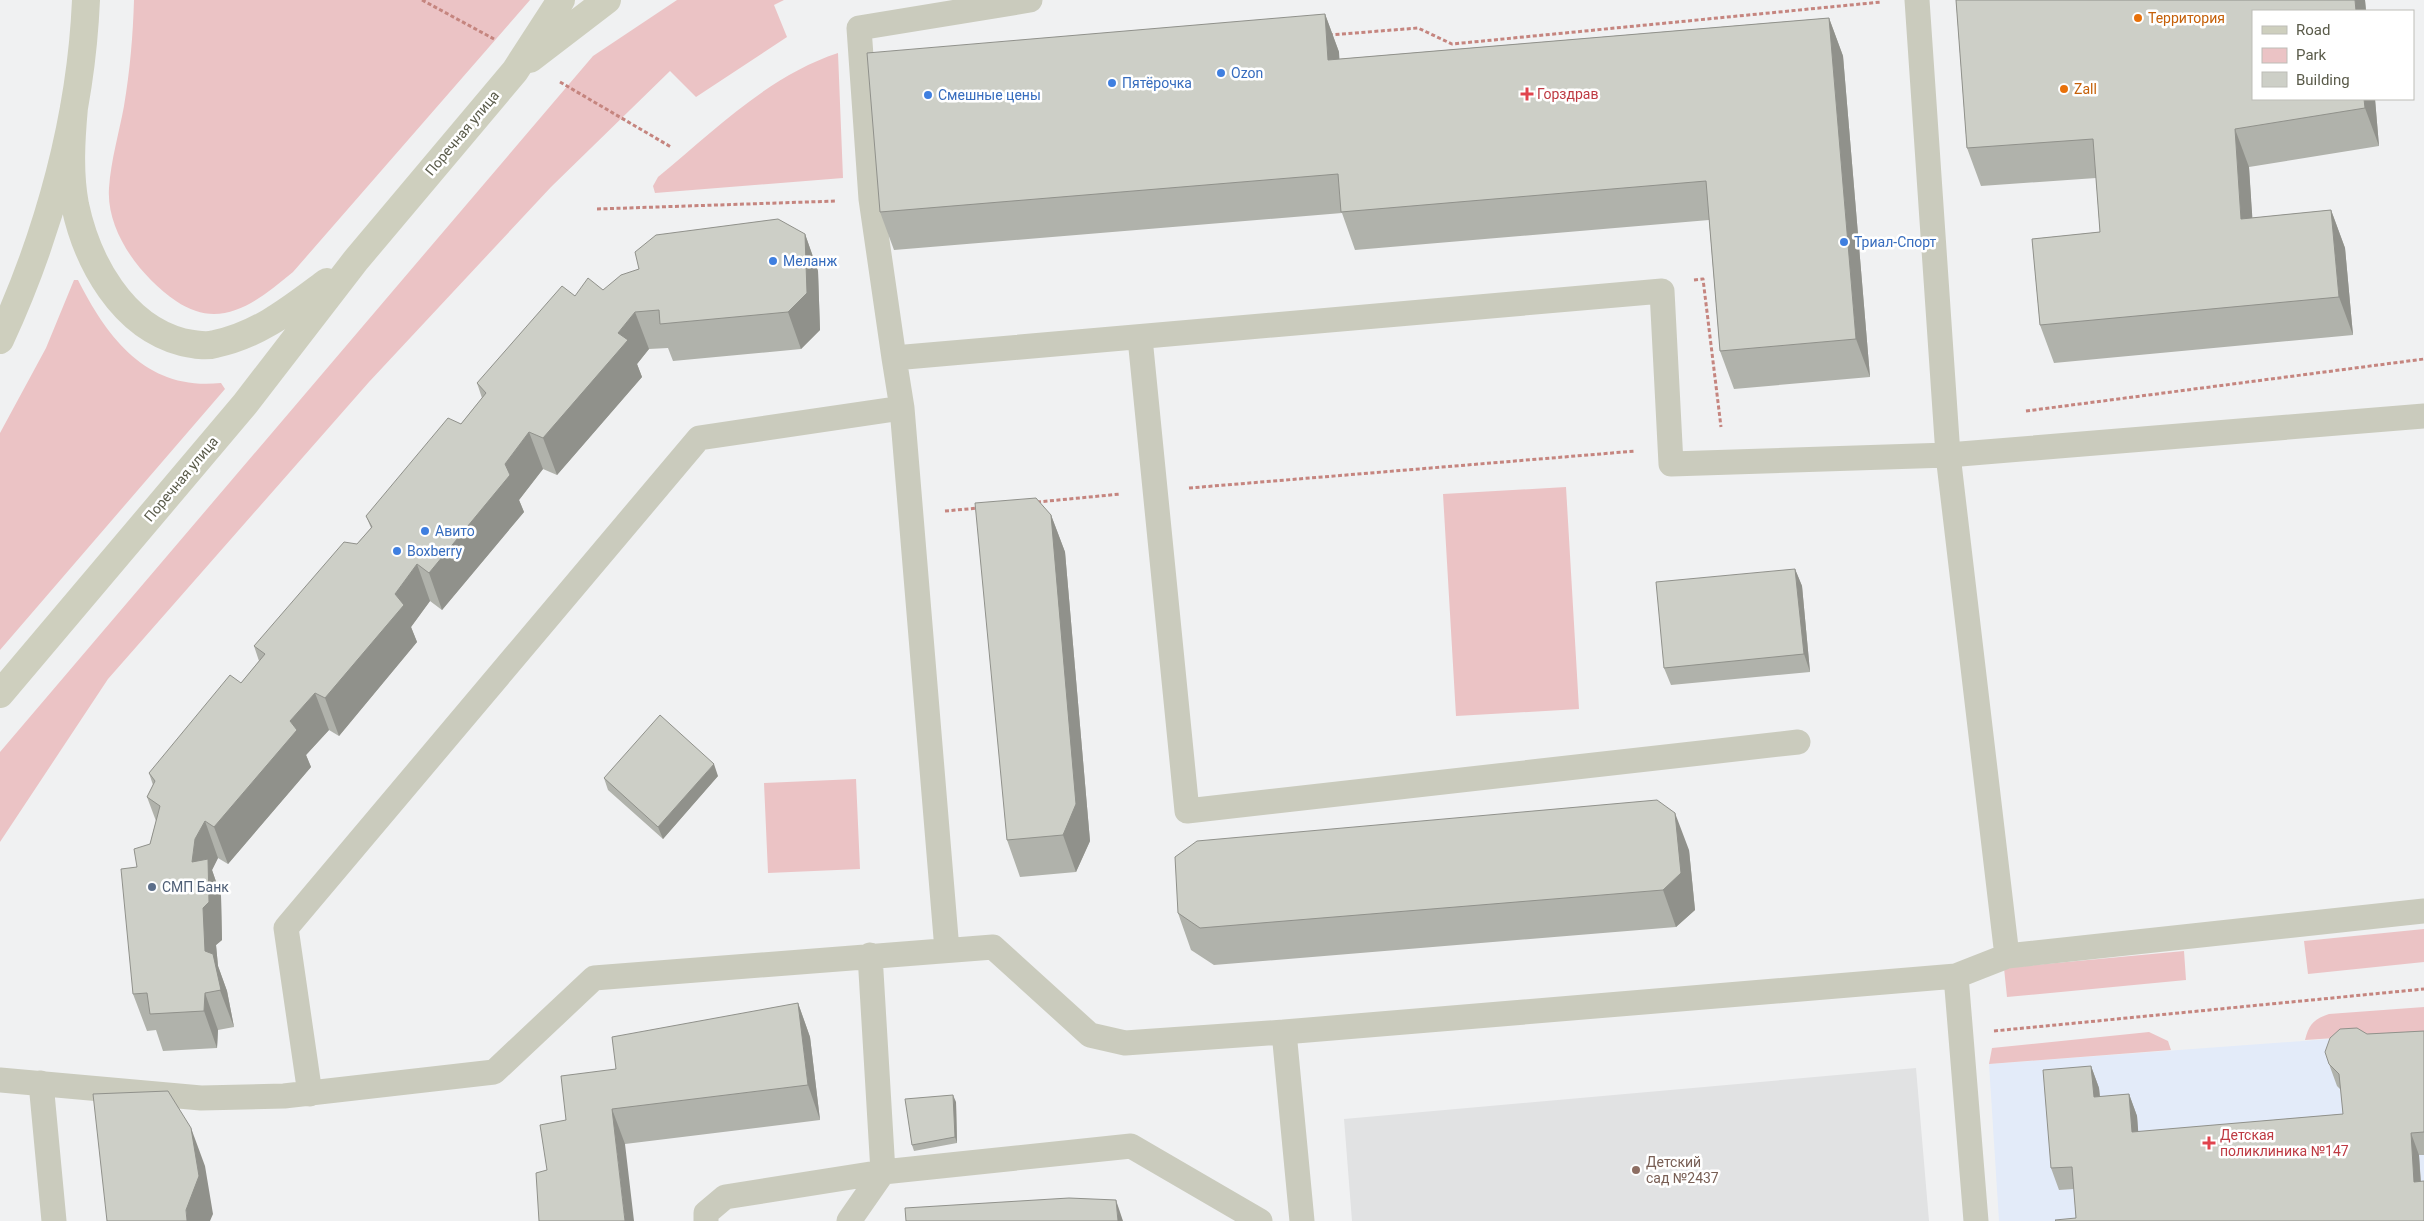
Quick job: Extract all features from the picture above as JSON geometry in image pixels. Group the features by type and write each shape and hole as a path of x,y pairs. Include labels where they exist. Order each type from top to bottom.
{"main road":[{"name":"Поречная улица","path":"0,340 35,252 58,181 74,107 84,39 86,0"},
{"name":"Поречная улица","path":"0,694 245,404 356,260 515,71 561,0"},
{"path":"515,71 607,0"},
{"name":"Поречная улица","path":"74,107 71,175 76,206 93,260 110,288 130,311 145,325 165,337 191,344 214,345 244,335 277,320 356,260"}],"lane":[{"path":"948,950 902,408 871,199 859,28 1030,0"},
{"path":"1917,0 1948,455 2007,956"},
{"path":"894,358 1662,292 1671,464 1948,455 2424,416"},
{"path":"1140,338 1188,811 1798,742"},
{"path":"310,1094 286,928 699,438 902,408"},
{"path":"0,1080 201,1098 310,1094 494,1072 594,978 870,955 993,947 1090,1035 1125,1043 1284,1032 1956,976 2007,956 2424,911"},
{"path":"849,1221 883,1172 870,955"},
{"path":"1956,976 1976,1221"},
{"path":"1284,1032 1302,1221"},
{"path":"41,1083 54,1221"},
{"path":"706,1221 706,1213 725,1197 883,1172 1131,1146 1260,1221"}],"path":[{"path":"422,0 496,41"},
{"path":"1320,36 1418,28 1452,44 1890,2"},
{"path":"560,82 671,147"},
{"path":"598,209 871,199"},
{"path":"1961,1033 2424,989"}],"shaded area":[{"name":"Детская поликлиника №147","path":"2424,1032 2424,1221 1999,1221 1989,1064"},
{"name":"Детский сад №2437","path":"1916,1068 1929,1221 1352,1221 1344,1119"}],"green space":[{"path":"134,0 530,0 293,272 266,293 238,309 224,313 208,314 193,310 176,301 150,279 128,252 113,221 109,188 111,167 128,80"},
{"path":"677,0 784,0 774,5 787,37 696,97 670,71 551,187 369,382 108,679 0,842 0,752 593,56"},
{"path":"838,53 843,178 655,193 653,186 658,177 743,106 788,76 812,63"},
{"path":"74,280 78,280 103,322 117,341 133,357 151,369 172,379 195,383 221,383 225,389 0,650 0,433 46,348"},
{"path":"1566,487 1579,709 1456,716 1443,494"},
{"path":"856,779 860,869 768,873 764,783"},
{"path":"2424,929 2424,962 2308,974 2304,941"},
{"path":"2184,951 2186,980 2007,997 2004,968"},
{"path":"2424,1007 2424,1032 2305,1040 2308,1030 2313,1023 2329,1014"},
{"path":"2149,1032 2168,1041 2171,1050 1989,1064 1992,1048"}],"building":[{"path":"1956,0 2355,0 2356,10 2252,10 2252,100 2364,100 2365,108 2235,129 2241,219 2331,210 2339,297 2040,325 2032,239 2100,232 2093,139 1967,148"},
{"path":"1325,14 1328,60 1829,18 1856,339 1720,351 1706,181 1341,212 1338,174 880,212 867,53"},
{"path":"778,219 805,234 807,293 788,312 660,324 659,310 635,312 618,333 628,340 543,438 529,432 505,464 510,475 429,573 417,564 395,594 404,605 325,698 315,693 290,721 297,730 214,827 205,821 195,839 192,862 208,859 209,902 203,908 205,951 213,954 221,990 205,993 204,1011 150,1014 147,993 133,994 121,869 137,867 134,849 150,844 160,806 147,797 155,781 149,773 230,675 241,683 265,654 254,646 344,542 357,544 372,527 366,516 448,418 461,424 486,393 477,383 562,286 575,296 588,278 603,290 621,275 639,269 635,252 656,235"},
{"path":"1036,498 1051,515 1076,804 1063,835 1007,840 975,503"},
{"path":"1795,569 1804,654 1664,668 1656,582"},
{"path":"660,715 714,764 658,827 604,778"},
{"path":"1657,800 1675,813 1681,873 1663,890 1200,928 1178,913 1175,857 1197,841"},
{"path":"798,1003 808,1085 612,1109 625,1221 539,1221 536,1173 547,1170 540,1125 566,1120 561,1076 616,1069 612,1037"},
{"name":"Детская поликлиника №147","path":"2357,1028 2367,1034 2424,1031 2424,1132 2411,1133 2414,1182 2424,1181 2424,1221 2055,1220 2076,1218 2072,1167 2051,1168 2043,1070 2091,1066 2094,1097 2129,1094 2132,1132 2343,1114 2339,1074 2329,1064 2325,1052 2330,1038 2340,1029"},
{"path":"168,1091 191,1128 199,1176 186,1210 187,1221 107,1221 93,1094"},
{"path":"953,1095 955,1137 912,1145 905,1099"},
{"path":"1069,1198 1116,1200 1118,1221 906,1221 905,1208"}],"place":[{"name":"Территория","path":"2138,18"},
{"name":"Ozon","path":"1221,73"},
{"name":"Пятёрочка","path":"1112,83"},
{"name":"Zall","path":"2064,89"},
{"name":"Горздрав","path":"1527,94"},
{"name":"Смешные цены","path":"928,95"},
{"name":"Триал-Спорт","path":"1844,242"},
{"name":"Меланж","path":"773,261"},
{"name":"Авито","path":"425,531"},
{"name":"Boxberry","path":"397,551"},
{"name":"СМП Банк","path":"152,887"},
{"name":"Детская поликлиника №147","path":"2209,1143"},
{"name":"Детский сад №2437","path":"1636,1170"}]}
